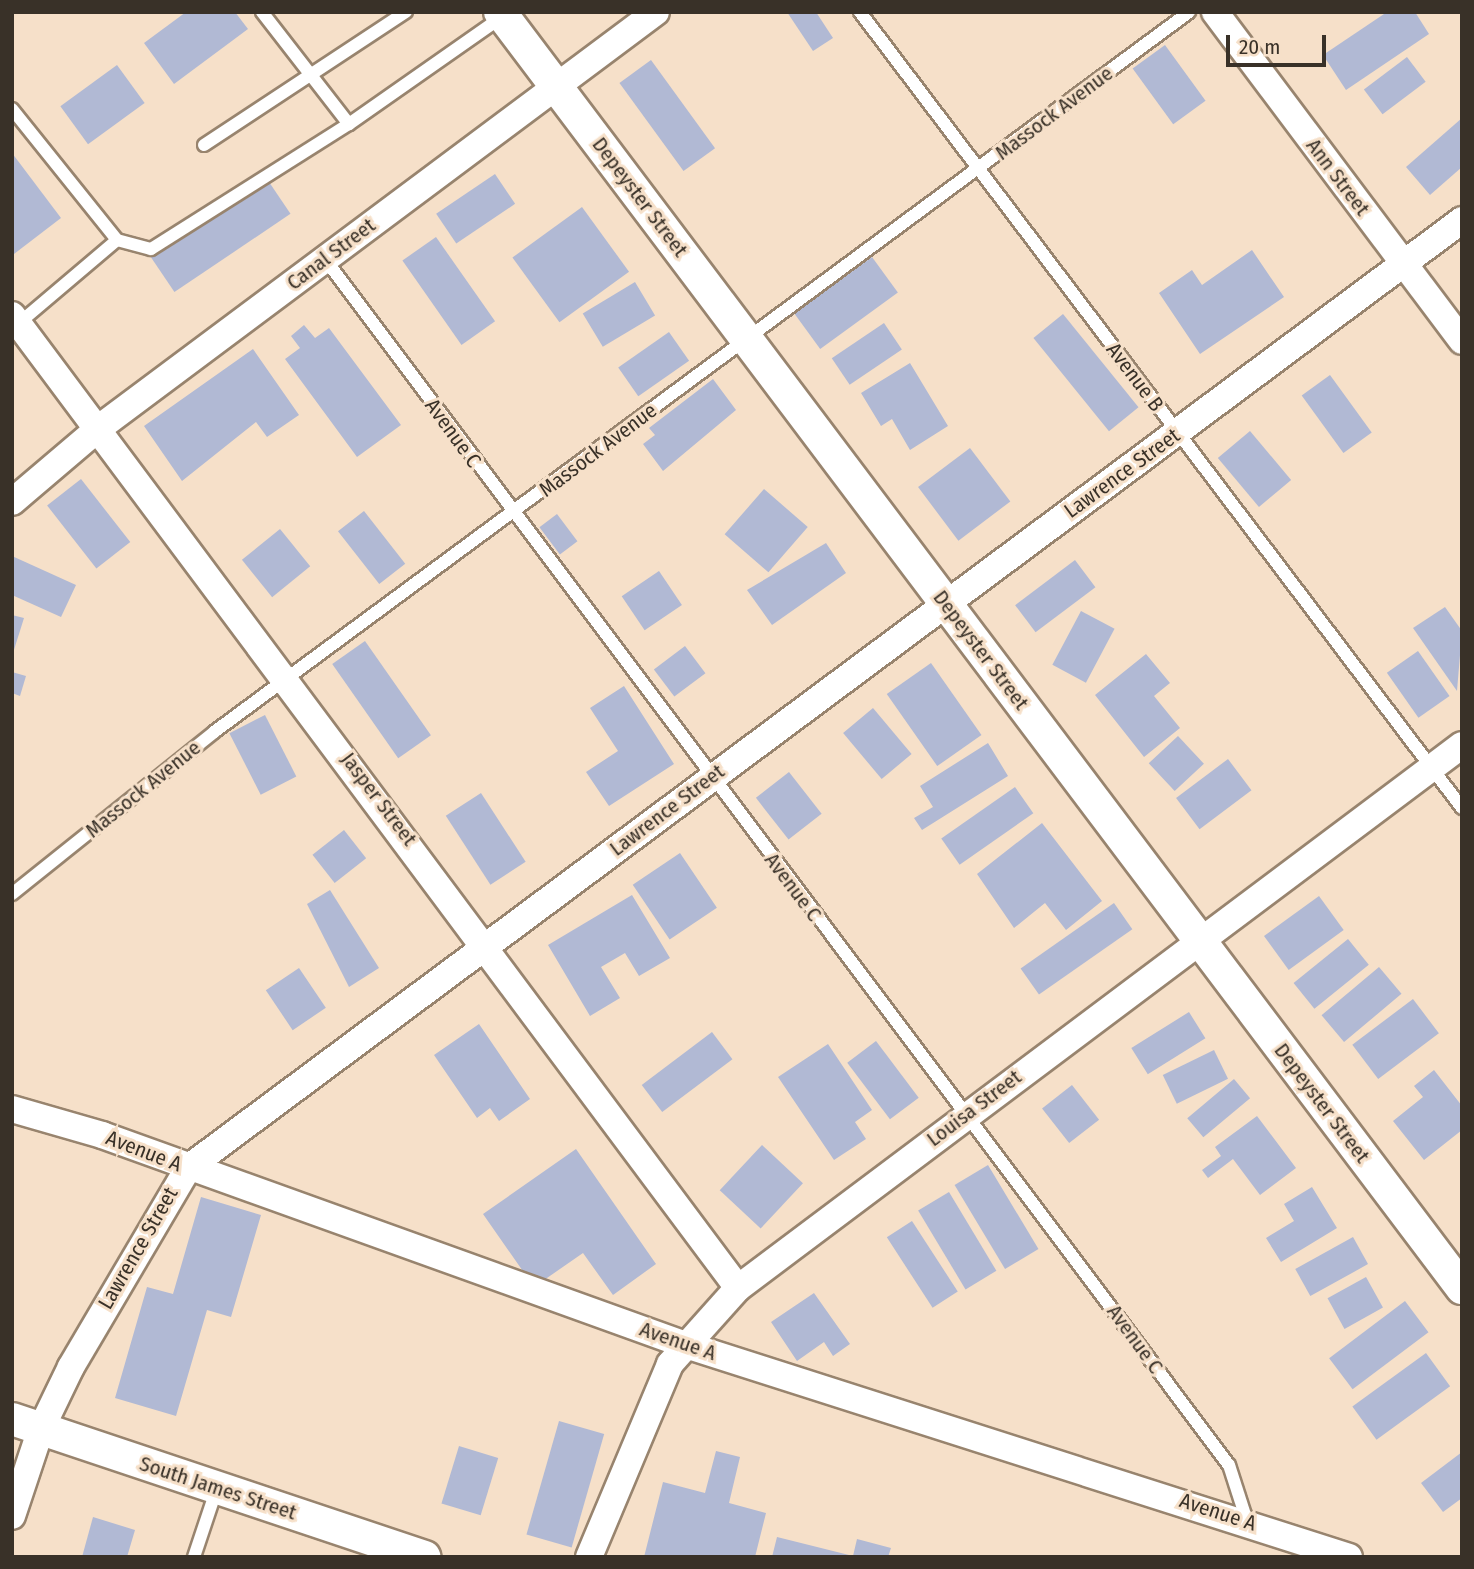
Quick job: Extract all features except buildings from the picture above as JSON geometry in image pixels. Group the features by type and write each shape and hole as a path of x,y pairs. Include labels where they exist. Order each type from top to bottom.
{"street":[{"name":"Canal Street","path":"12,502 99,428 656,12"},
{"name":"Ann Street","path":"1215,12 1462,341"},
{"name":"Depeyster Street","path":"502,15 1462,1288"},
{"name":"Lawrence Street","path":"12,1516 27,1424 188,1168 488,946 711,776 1462,220"},
{"name":"Jasper Street","path":"15,319 488,946 738,1288"},
{"name":"Louisa Street","path":"589,1557 670,1364 738,1288 1462,745"},
{"name":"Avenue A","path":"12,1109 188,1168 686,1345 1248,1521 1349,1557"},
{"name":"South James Street","path":"27,1424 425,1557"}],"lane":[{"path":"262,12 349,124"},
{"path":"204,145 312,77 406,12"},
{"name":"Avenue B","path":"860,12 1462,807"},
{"name":"Massock Avenue","path":"12,894 287,677 512,514 1189,12"},
{"path":"12,109 117,240 142,250 161,245 349,124 502,15"},
{"path":"15,319 117,240"},
{"name":"Avenue C","path":"325,259 963,1117 1229,1465 1248,1521"},
{"path":"194,1557 217,1488"}]}
